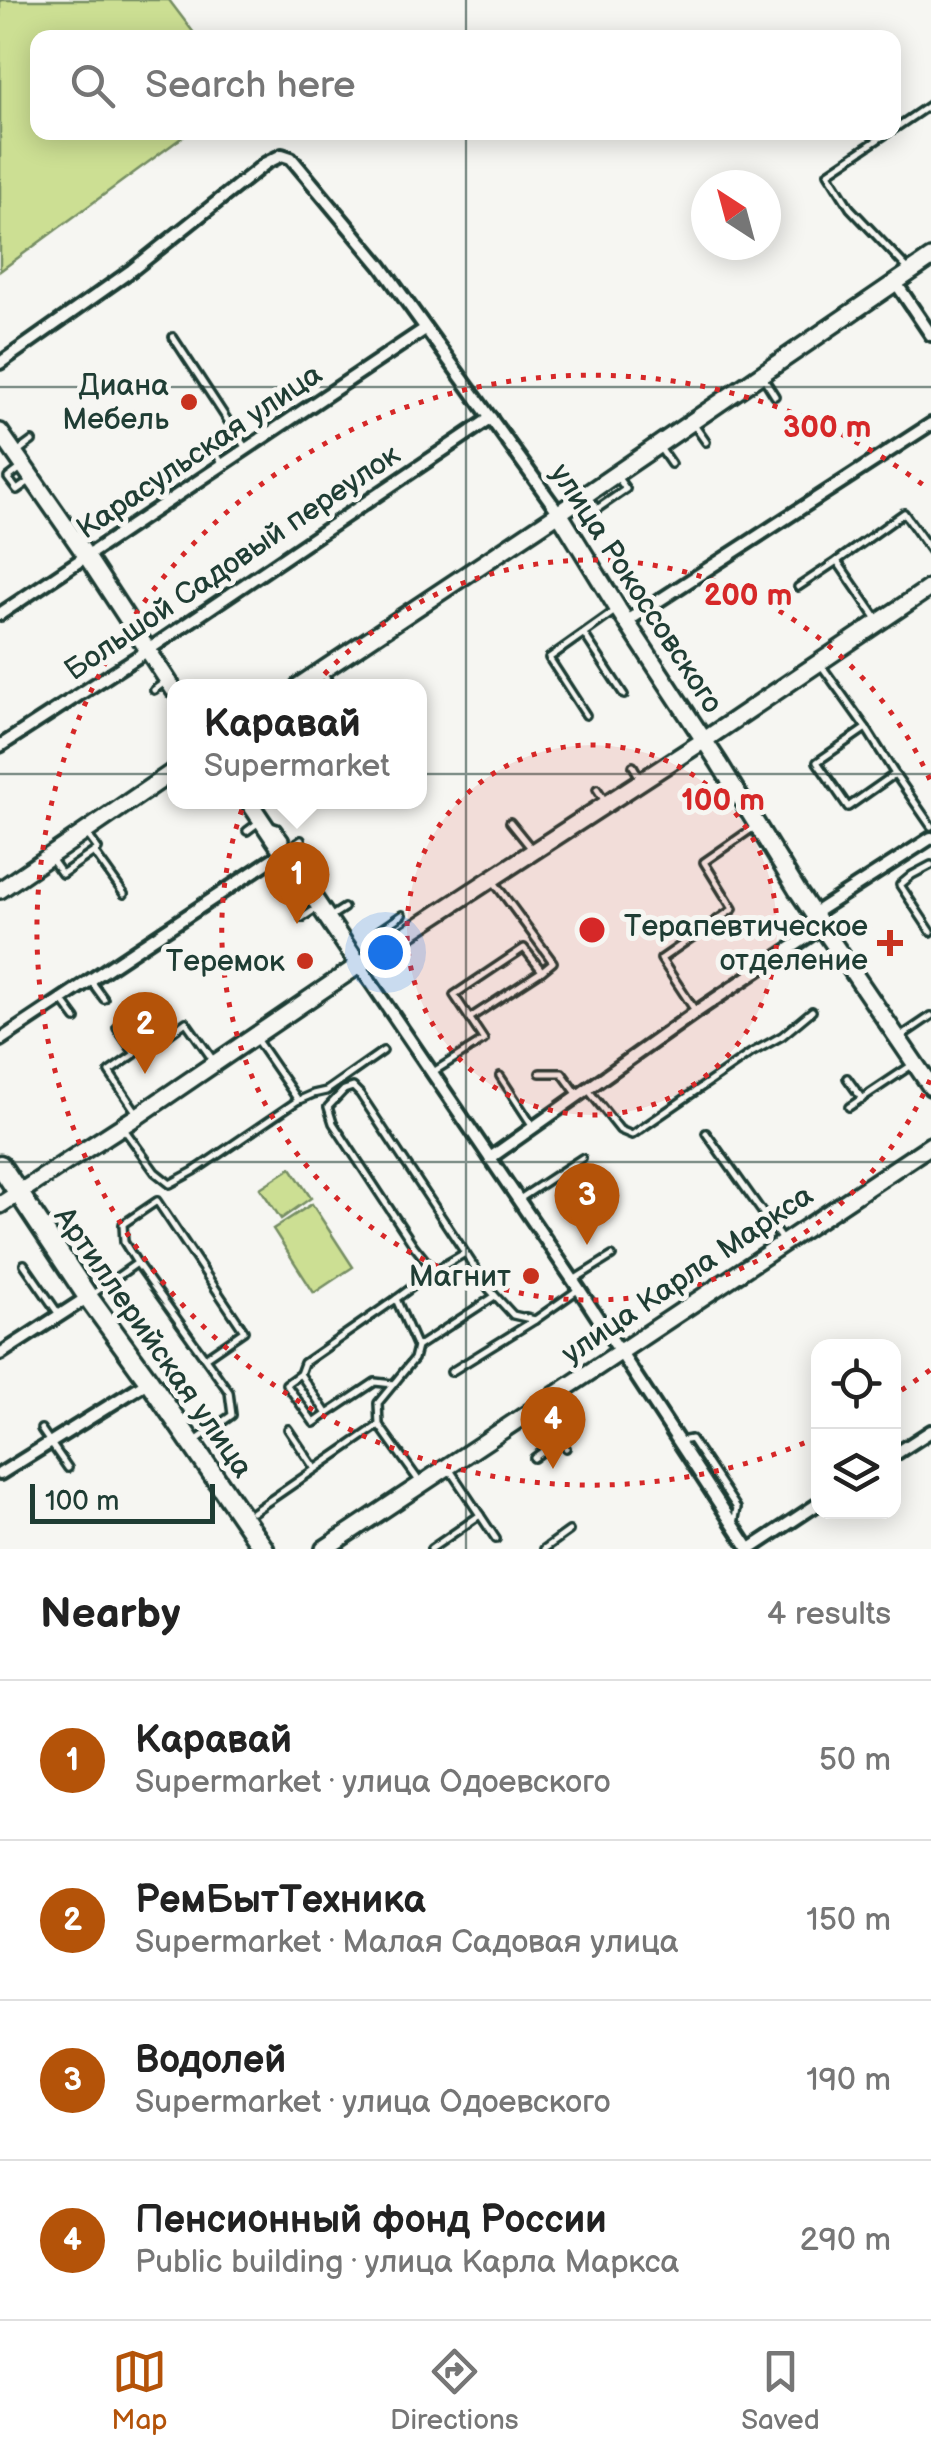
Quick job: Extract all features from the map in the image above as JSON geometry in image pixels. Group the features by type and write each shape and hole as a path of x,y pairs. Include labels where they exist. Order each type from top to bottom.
{"main road":[{"name":"Артиллерийская улица","path":"0,1165 264,1549"}],"street":[{"name":"улица Рокоссовского","path":"0,362 132,270 266,163 282,155 291,158 381,266 560,513 757,826 931,1087"},
{"path":"310,679 931,258"},
{"path":"896,283 931,335"},
{"name":"Карасульская улица","path":"0,614 426,329"},
{"name":"Большой Садовый переулок","path":"0,746 491,418"},
{"path":"622,616 931,424"},
{"path":"0,432 148,650 165,686"},
{"path":"0,1205 533,851 602,796 637,773 703,741 931,587"},
{"path":"0,890 167,776"},
{"path":"254,809 750,1549 811,1509"},
{"path":"490,1158 931,838"},
{"path":"0,1040 282,852"},
{"name":"улица Карла Маркса","path":"324,1549 931,1145"},
{"path":"0,1354 88,1298"},
{"path":"0,1474 148,1381"},
{"path":"901,1450 931,1430"}],"lane":[{"path":"901,124 931,104"},
{"path":"878,140 828,174 850,208 911,272"},
{"path":"174,337 246,450"},
{"path":"762,375 775,396"},
{"path":"692,422 706,442"},
{"path":"24,466 32,442"},
{"path":"209,443 224,465"},
{"path":"658,446 672,464"},
{"path":"798,588 904,513 931,551"},
{"path":"837,561 879,621"},
{"path":"586,715 548,658 584,634 622,616"},
{"path":"584,634 624,694"},
{"path":"819,661 931,826"},
{"path":"321,672 326,679"},
{"path":"866,728 816,762 848,807 895,774"},
{"path":"247,831 262,822"},
{"path":"510,822 533,851"},
{"path":"696,1012 661,958 734,909 704,862 757,826"},
{"path":"49,856 62,874 98,849 86,831"},
{"path":"282,852 301,840"},
{"path":"94,852 124,894"},
{"path":"931,865 900,885 931,932"},
{"path":"470,1018 553,962 492,878"},
{"path":"302,918 344,908"},
{"path":"390,945 380,930 402,915"},
{"path":"433,1072 484,1040 454,996 524,948 542,971"},
{"path":"91,981 104,1000"},
{"path":"62,1000 76,1019"},
{"path":"540,1073 562,1073 620,1130 632,1135 751,1052 782,1036 812,1011"},
{"path":"897,1038 931,1016"},
{"path":"158,1033 163,1039 184,1019 215,1063"},
{"path":"116,1028 135,1054 109,1072 139,1115"},
{"path":"254,1036 299,1100"},
{"path":"122,1126 156,1172 170,1184 299,1100 326,1092 384,1051"},
{"path":"849,1107 914,1063"},
{"path":"500,1076 533,1128"},
{"path":"847,1078 862,1099"},
{"path":"434,1271 333,1122 328,1107 344,1090 353,1087 360,1094 494,1296 513,1315 535,1320"},
{"path":"706,1133 784,1242"},
{"path":"518,1200 582,1158"},
{"path":"191,1444 232,1415 229,1392 124,1242 124,1224 157,1201 244,1330 206,1358"},
{"path":"393,1384 375,1382 314,1423 286,1384 300,1374 304,1363 464,1254"},
{"path":"451,1372 535,1320 612,1256"},
{"path":"88,1298 136,1263"},
{"path":"24,1264 60,1315"},
{"path":"417,1348 494,1296"},
{"path":"396,1299 417,1348 414,1359 378,1403 379,1425 422,1485"},
{"path":"300,1374 327,1414"},
{"path":"538,1407 566,1448"},
{"path":"253,1512 379,1425"},
{"path":"41,1429 68,1468"},
{"path":"288,1429 315,1469"},
{"path":"534,1458 560,1439"},
{"path":"448,1467 496,1539"},
{"path":"431,1549 480,1515"},
{"path":"544,1549 569,1531"}],"green space":[{"path":"0,0 169,0 192,30 30,30 30,140 178,140 0,271"},
{"path":"291,1168 311,1198 281,1219 260,1188"},
{"path":"312,1204 353,1267 314,1293 273,1229"}],"place":[{"name":"Диана Мебель","path":"189,402"},
{"name":"Каравай","path":"297,924"},
{"name":"Терапевтическое отделение","path":"890,943"},
{"name":"Теремок","path":"305,961"},
{"name":"РемБытТехника","path":"145,1074"},
{"name":"Водолей","path":"587,1245"},
{"name":"Магнит","path":"531,1276"},
{"name":"Пенсионный фонд России","path":"553,1469"}]}
